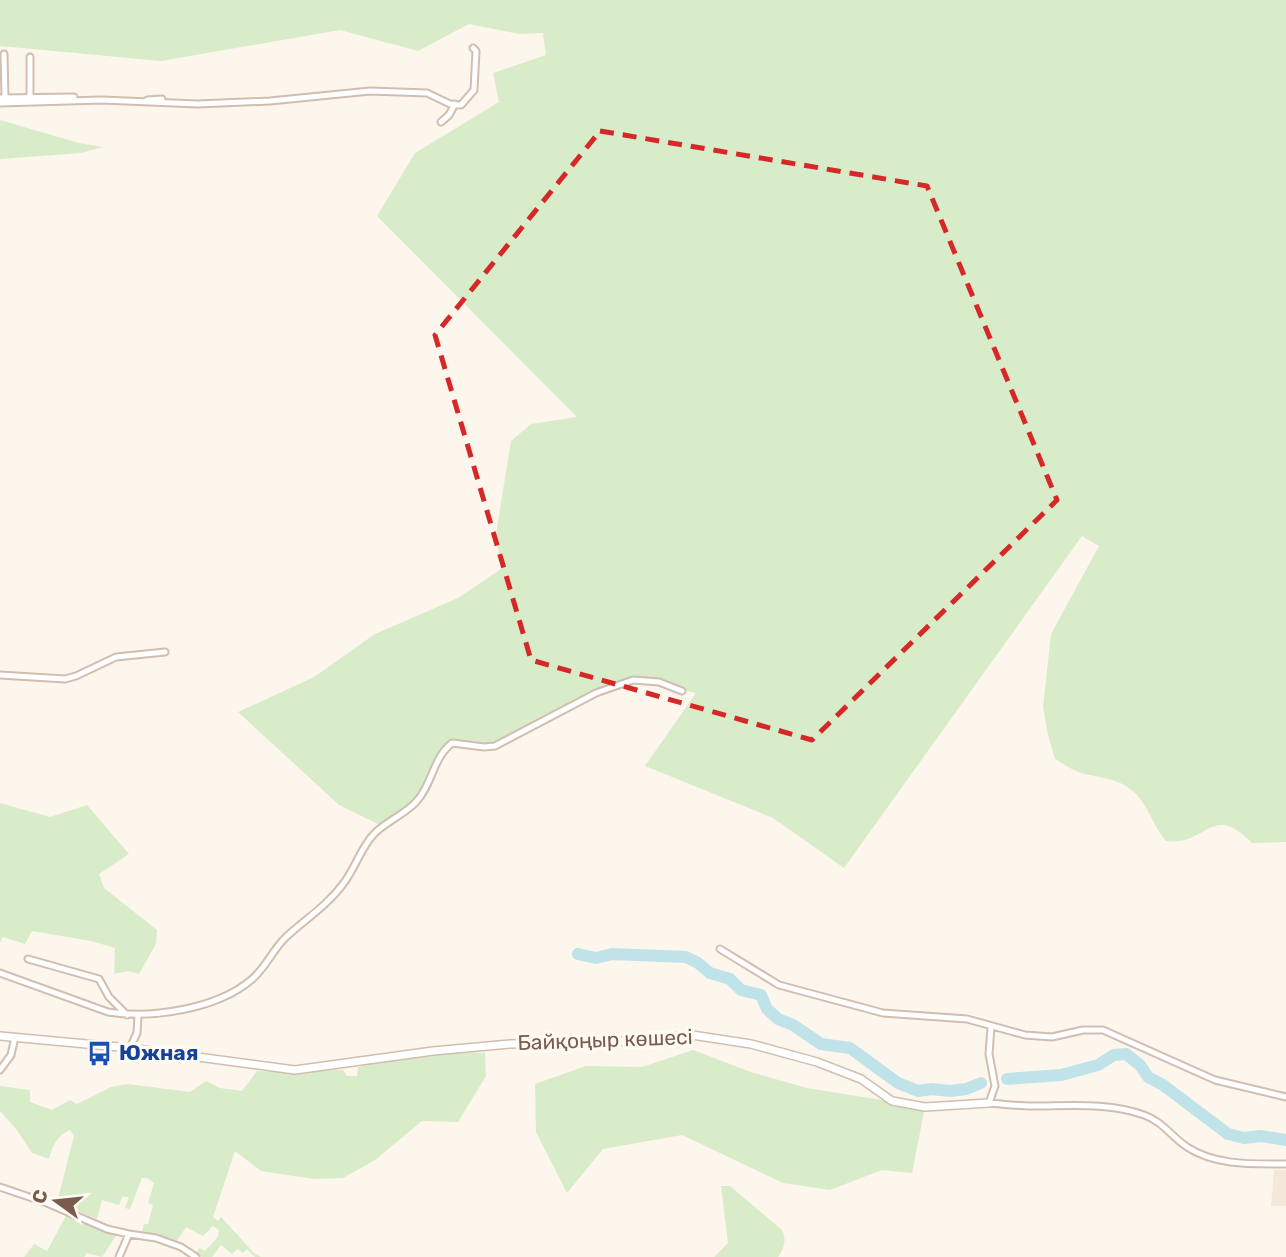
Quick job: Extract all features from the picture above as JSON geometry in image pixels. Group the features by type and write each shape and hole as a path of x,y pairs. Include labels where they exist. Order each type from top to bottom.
{"street":[{"path":"2,100 198,104 270,101 370,90 427,93 461,106 474,90 476,51 472,48"},
{"path":"2,100 4,54"},
{"path":"30,57 30,97"},
{"path":"2,100 30,97 162,99"},
{"path":"441,122 449,116 455,104"},
{"path":"0,675 65,679 116,657 164,652"},
{"path":"0,973 108,1012 127,1015 172,1011 230,994 252,980 278,944 322,908 343,885 374,832 403,814 417,801 425,790 432,768 443,750 452,743 495,746 596,693 633,680 659,682 682,691"},
{"path":"720,949 779,985 883,1013 967,1019 1025,1035 1052,1037 1083,1030 1103,1030 1216,1080 1286,1097"},
{"path":"28,959 99,979 109,997 127,1015"},
{"path":"130,1048 137,1033 138,1016"},
{"path":"989,1103 995,1086 989,1054 991,1027"},
{"name":"Байқоңыр көшесі","path":"0,1036 130,1048 295,1069 510,1044 613,1042 692,1035 751,1044 817,1062 861,1079 892,1101 925,1107 989,1103 1029,1106 1084,1105 1132,1111 1159,1122 1185,1146 1202,1156 1220,1161 1286,1164"},
{"path":"0,1070 11,1055 15,1037"},
{"path":"0,1187 47,1203 107,1229 156,1238 181,1247 196,1257"},
{"path":"119,1257 129,1234"}],"highlighted area":[{"path":"600,131 927,186 1057,500 812,740 531,660 435,335"}],"shaded area":[{"path":"1274,1170 1286,1170 1286,1206 1271,1206"}],"green space":[{"path":"0,0 1286,0 1286,842 1252,843 1239,831 1218,825 1191,838 1166,841 1144,805 1130,789 1112,780 1077,772 1055,759 1043,707 1051,634 1099,546 1082,536 844,868 773,818 645,766 696,693 634,680 484,747 452,743 425,790 384,827 339,805 238,712 314,677 375,634 458,598 501,569 496,534 511,441 531,424 577,417 377,216 415,153 499,102 493,73 546,55 543,33 519,34 469,24 418,51 340,30 161,61 0,46"},
{"path":"0,120 79,143 103,147 81,153 0,159"},
{"path":"0,803 50,817 87,805 129,854 99,874 104,888 157,930 156,944 139,974 128,971 114,974 115,948 91,941 32,931 25,944 3,937 0,943"},
{"path":"693,1050 751,1072 807,1088 925,1107 912,1173 882,1170 830,1190 783,1183 682,1135 603,1149 567,1193 536,1132 535,1084 586,1066 642,1067"},
{"path":"485,1053 486,1076 458,1122 422,1121 375,1160 343,1178 314,1179 261,1171 235,1151 213,1217 218,1221 221,1217 254,1253 261,1257 255,1257 247,1249 243,1253 238,1249 232,1254 221,1245 212,1257 202,1257 196,1253 199,1248 205,1251 218,1237 219,1230 213,1226 203,1236 186,1227 176,1242 142,1232 144,1224 148,1224 153,1205 148,1203 154,1183 147,1178 142,1178 130,1209 125,1208 129,1197 122,1197 119,1205 102,1200 97,1219 57,1202 74,1136 70,1130 58,1138 49,1159 32,1153 0,1111 0,1086 30,1090 30,1102 52,1110 70,1100 77,1104 111,1087 128,1084 190,1092 206,1081 220,1088 242,1091 257,1071 343,1070 347,1076 357,1076 358,1067 377,1063 380,1055"},
{"path":"721,1186 730,1186 782,1230 784,1244 778,1257 714,1257 728,1243"},
{"path":"67,1214 117,1234 102,1257 87,1253 84,1257 24,1257 34,1244 47,1251"}],"waterway":[{"path":"578,954 596,958 612,954 686,957 710,973 730,979 741,990 761,995 767,1009 778,1019 793,1025 821,1044 850,1048 898,1083 918,1091 966,1089 981,1083"},
{"path":"1007,1079 1061,1075 1098,1065 1114,1055 1126,1054 1140,1065 1148,1077 1163,1085 1228,1134 1244,1138 1261,1136 1286,1140"}],"place":[{"name":"Южная","path":"99,1053"}]}
